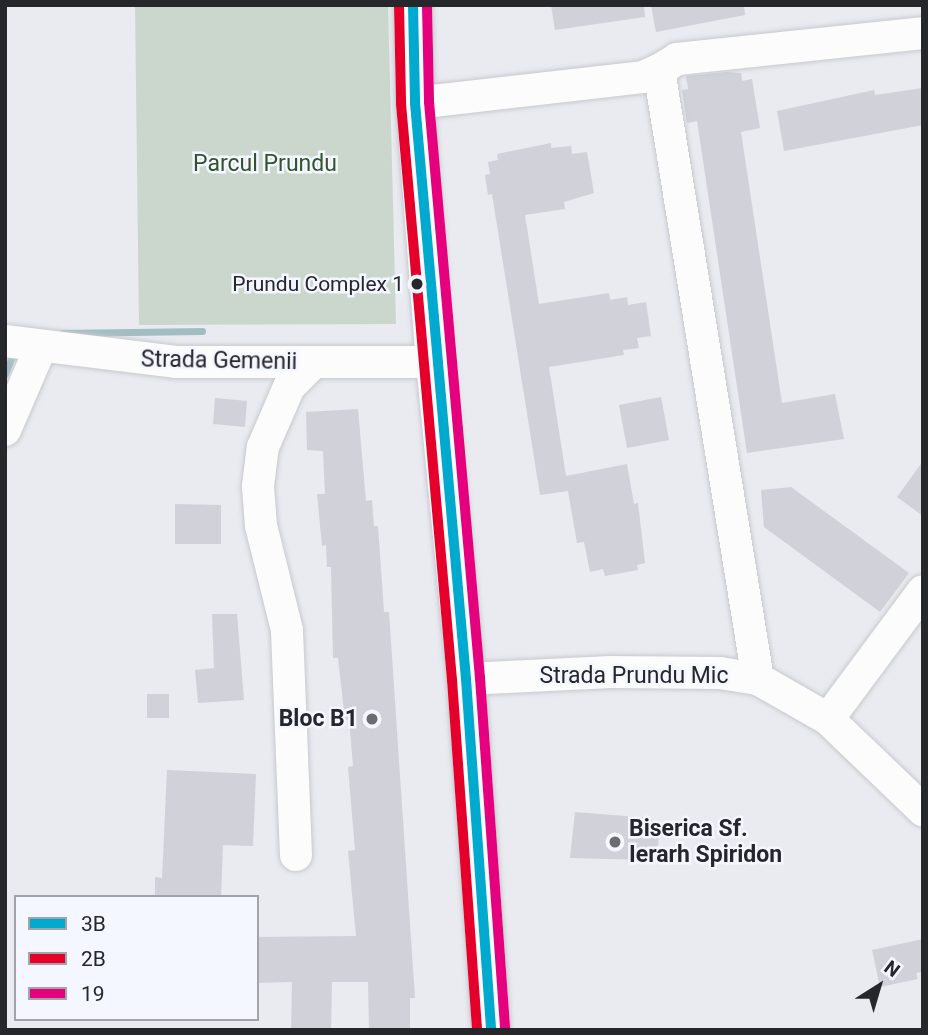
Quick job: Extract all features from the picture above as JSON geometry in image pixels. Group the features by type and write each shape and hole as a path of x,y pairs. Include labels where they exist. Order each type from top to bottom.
{"main road":[{"path":"413,5 415,103 435,362 466,679 491,1030"}],"street":[{"path":"415,103 643,77 677,59 923,33"},
{"path":"659,70 758,679"},
{"name":"Strada Gemenii","path":"5,341 176,362 435,362"},
{"path":"5,430 41,347"},
{"path":"296,855 287,630 261,526 258,486 263,447 289,387 313,363"},
{"path":"828,719 923,591"},
{"name":"Strada Prundu Mic","path":"466,679 611,673 720,673 758,679 828,719 923,810"}],"green space":[{"name":"Parcul Prundu","path":"135,5 388,5 396,324 139,325"}],"building":[{"path":"551,5 644,5 645,17 555,30"},
{"path":"651,5 744,5 745,15 656,32"},
{"path":"741,73 742,81 752,79 760,128 741,132 782,403 835,394 844,439 747,453 697,121 687,123 682,90 688,89 686,76"},
{"path":"923,88 923,125 784,151 777,111 874,90 875,95"},
{"path":"551,143 551,148 571,146 572,154 587,152 594,193 564,202 565,209 525,215 539,304 609,293 610,300 627,297 628,305 646,302 651,336 637,338 639,348 623,350 624,355 549,367 566,476 627,464 634,504 638,503 645,563 637,565 638,570 605,576 603,569 590,572 584,542 577,543 568,491 540,495 492,194 488,195 485,175 490,174 488,162 498,160 497,154"},
{"path":"661,397 669,440 627,448 619,405"},
{"path":"215,398 247,401 245,427 213,424"},
{"name":"Bloc B1","path":"358,409 366,501 372,500 374,526 378,526 384,612 389,612 415,998 410,998 410,1030 369,1030 368,982 332,982 331,1030 291,1030 292,982 259,983 259,937 356,936 348,851 355,850 348,767 353,766 349,719 345,720 338,658 333,658 331,567 327,567 326,545 322,546 317,494 325,494 323,451 307,450 306,412"},
{"path":"923,461 923,516 897,497"},
{"path":"791,487 909,573 880,612 764,527 761,490"},
{"path":"175,504 221,505 221,544 175,544"},
{"path":"212,614 237,614 244,700 198,703 195,670 214,668"},
{"path":"147,694 169,694 169,718 147,718"},
{"path":"167,770 256,774 253,846 223,845 221,895 155,895 155,877 162,878"},
{"name":"Biserica Sf. Ierarh Spiridon","path":"575,812 650,818 659,829 658,849 646,860 570,858"},
{"path":"923,939 923,972 916,973 918,979 880,987 872,950"}],"waterway":[{"path":"62,333 202,331"},
{"path":"5,374 15,349"}],"transit line":[{"name":"2B","path":"399,5 401,104 452,680 477,1030"},
{"name":"3B","path":"413,5 415,103 466,679 491,1030"},
{"name":"19","path":"427,5 429,102 480,678 505,1029"}],"place":[{"name":"Prundu Complex 1","path":"417,284"},
{"name":"Bloc B1","path":"372,719"},
{"name":"Biserica Sf. Ierarh Spiridon","path":"615,842"}]}
